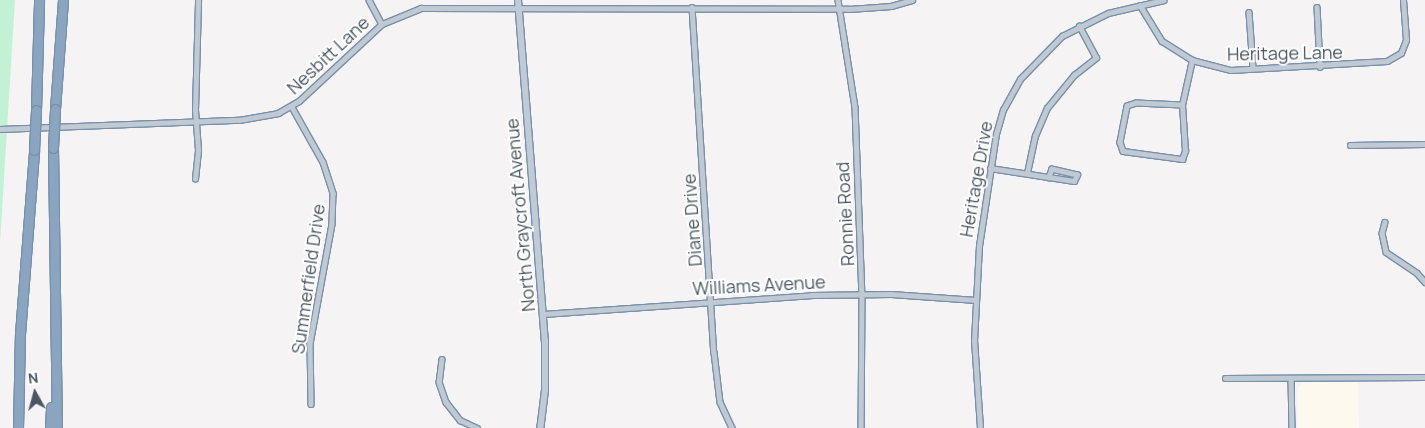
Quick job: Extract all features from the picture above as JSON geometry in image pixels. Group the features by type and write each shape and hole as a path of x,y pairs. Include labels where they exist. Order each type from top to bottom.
{"highway":[{"path":"17,428 34,150 39,0"},
{"path":"57,428 54,148 63,0"},
{"path":"50,428 55,332"}],"street":[{"path":"195,179 198,122 195,110 198,0"},
{"path":"368,0 382,24"},
{"name":"Ronnie Road","path":"838,0 855,107 862,294 861,428"},
{"name":"Nesbitt Lane","path":"0,129 198,122 253,118 292,107 382,24 421,8 519,3 839,9 878,8 912,0"},
{"name":"Heritage Drive","path":"980,428 975,373 979,246 990,168 1000,120 1014,88 1039,56 1079,26 1108,13 1164,0"},
{"name":"Heritage Lane","path":"1140,5 1162,40 1192,60 1214,68 1320,67 1377,63 1401,53 1406,40 1403,0"},
{"name":"North Graycroft Avenue","path":"519,3 544,314 546,372 540,428"},
{"name":"Diane Drive","path":"692,7 719,396 732,428"},
{"path":"1317,7 1320,67"},
{"path":"1249,12 1252,68"},
{"path":"1028,173 1035,136 1047,108 1074,75 1094,61 1095,56 1079,26"},
{"path":"1182,105 1136,103 1127,106 1120,142 1123,151 1182,159 1185,151 1182,105 1192,60"},
{"name":"Summerfield Drive","path":"292,107 323,162 333,193 332,224 310,344 311,404"},
{"path":"1350,145 1425,144"},
{"path":"990,168 1074,181 1077,174 1052,169 1049,177"},
{"path":"1385,222 1382,233 1386,252 1425,280"},
{"name":"Williams Avenue","path":"544,314 711,300 862,294 976,300"},
{"path":"442,359 439,382 446,402 460,420 477,428"},
{"path":"1225,378 1425,377"},
{"path":"1291,378 1292,428"}],"shaded area":[{"path":"1303,382 1358,382 1359,428 1298,428 1298,387"}],"green space":[{"path":"0,0 15,0 0,242"}]}
